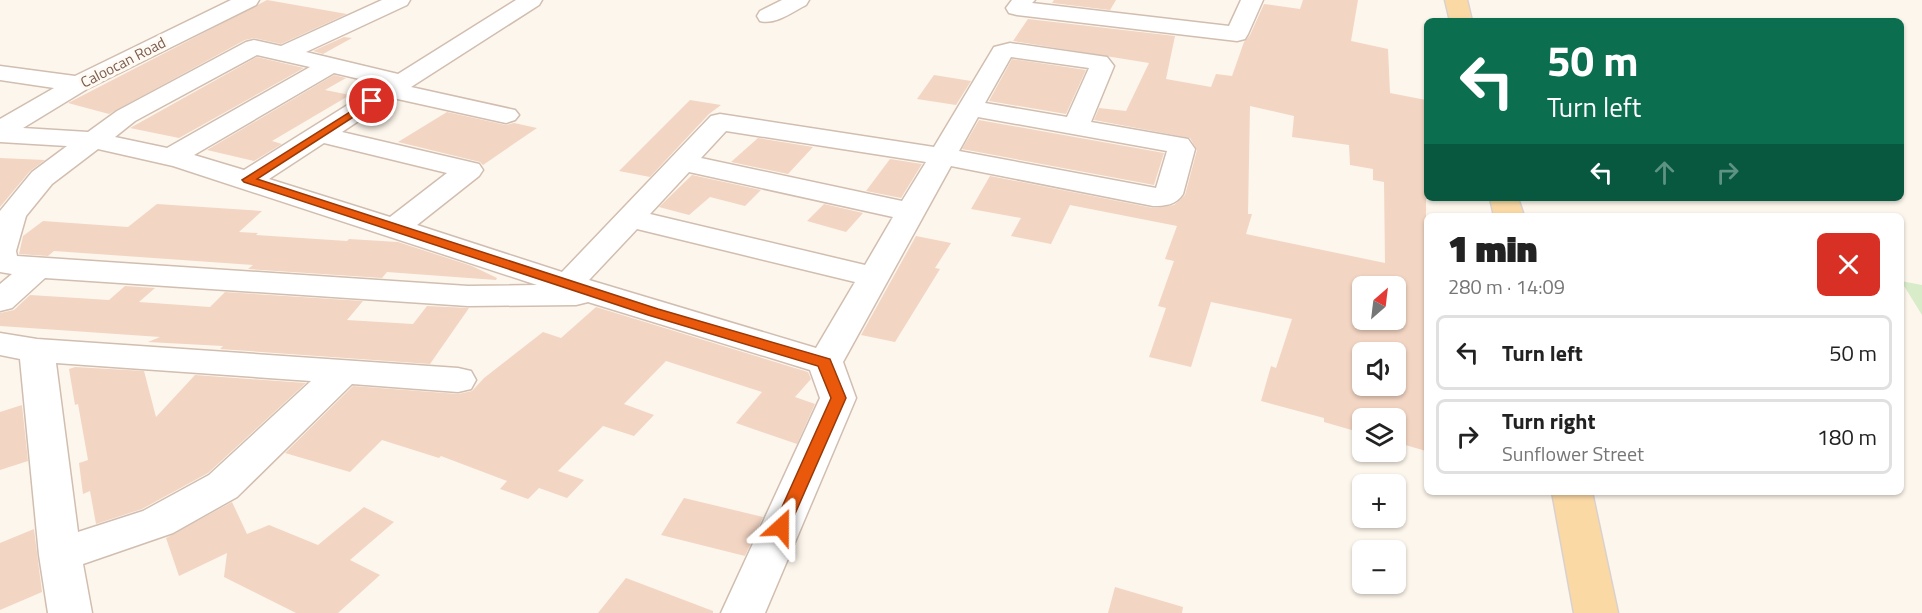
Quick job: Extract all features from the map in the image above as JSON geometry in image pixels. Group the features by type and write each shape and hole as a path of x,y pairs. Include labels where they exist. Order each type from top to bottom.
{"main road":[{"path":"1456,0 1460,18"},
{"path":"1573,495 1596,613"}],"street":[{"name":"Caloocan Road","path":"0,132 78,84 248,0"},
{"path":"283,54 399,0"},
{"path":"248,180 531,0"},
{"path":"768,16 798,0"},
{"path":"1024,0 1017,8 1237,34 1252,0"},
{"path":"1111,19 1124,0"},
{"path":"506,116 396,86 331,65 254,47 126,116 42,178 12,215 2,251 3,263 37,268 468,296 602,295"},
{"path":"825,362 1002,52 1010,50 1099,62 1102,66 1076,127"},
{"path":"168,158 331,65"},
{"path":"0,73 78,84"},
{"path":"568,284 720,122 942,156 1154,197 1169,194 1181,149 1178,145 970,108"},
{"path":"0,132 91,140 180,159 602,295 825,362"},
{"path":"319,134 469,170 396,228"},
{"path":"682,162 911,213"},
{"path":"630,218 875,277"},
{"path":"0,301 37,268"},
{"path":"70,613 19,347 458,380"},
{"path":"743,613 838,398 825,362"},
{"path":"60,555 158,522 223,486 343,372"}],"green space":[{"path":"1904,282 1922,285 1922,315 1904,286"}],"building":[{"path":"267,0 347,14 281,44 254,38 245,40 109,114 68,103"},
{"path":"1054,0 1116,0 1110,10 1052,3"},
{"path":"1303,0 1358,0 1351,41 1388,49 1390,93 1424,100 1426,213 1424,213 1424,450 1406,445 1406,408 1352,408 1352,430 1324,422 1324,418 1261,401 1271,366 1276,368 1292,319 1211,302 1191,367 1149,357 1166,308 1158,306 1174,261 1165,259 1177,226 1070,205 1051,244 1011,236 1021,218 971,209 990,176 1153,208 1174,205 1185,195 1197,150 1190,138 1094,120 1099,108 1126,111 1149,63 1013,41 1028,19 1175,36 1166,79 1211,87 1216,74 1232,76 1244,42 1250,35 1264,4 1300,9","holes":["1250,106 1294,116 1292,137 1349,145 1350,165 1373,169 1373,180 1384,182 1385,263 1246,234 1252,214 1248,214"]},
{"path":"344,37 352,38 323,54 313,51"},
{"path":"257,57 304,68 179,138 130,128"},
{"path":"1012,59 1086,70 1066,114 989,101"},
{"path":"334,75 346,78 325,90 350,95 272,141 282,144 254,161 207,150"},
{"path":"934,75 971,81 956,105 917,99"},
{"path":"690,100 721,105 709,114 650,177 619,171"},
{"path":"447,112 506,125 514,123 537,128 483,165 480,162 398,142"},
{"path":"979,120 1164,153 1154,185 962,149"},
{"path":"758,138 813,147 788,174 731,162"},
{"path":"0,158 45,160 30,171 0,207"},
{"path":"890,159 922,164 901,198 866,191"},
{"path":"692,175 761,190 745,206 710,197 689,215 659,207"},
{"path":"157,204 262,211 239,232 347,241 349,239 398,242 472,266 497,278 496,280 387,272 382,278 248,269 253,265 54,251 48,256 19,254 23,236 43,221 128,227"},
{"path":"824,204 863,213 846,232 807,221"},
{"path":"916,236 951,243 935,268 940,269 895,342 861,335"},
{"path":"125,286 155,288 139,302 210,307 225,292 363,301 347,320 413,324 427,306 469,308 430,364 220,349 223,346 148,342 160,337 0,326 0,313 14,310 30,295 109,300"},
{"path":"596,307 808,372 811,379 795,397 815,404 797,444 736,423 762,392 666,361 624,404 654,415 634,436 603,426 558,471 584,480 567,498 539,488 528,499 500,489 507,481 441,456 439,458 382,440 350,472 285,453 353,386 458,394 472,391 484,378 543,332 561,338"},
{"path":"75,367 144,371 156,417 195,375 306,383 208,473 142,509 96,524 90,491 83,494 79,463 88,460 69,369"},
{"path":"22,405 28,461 0,470 0,412"},
{"path":"684,498 763,517 745,556 661,535"},
{"path":"232,502 247,534 269,525 318,545 364,507 394,522 350,560 380,575 338,613 296,613 224,577 227,553 179,576 166,538"},
{"path":"34,529 42,592 0,610 0,543"},
{"path":"626,578 713,611 713,613 598,613"},
{"path":"1115,587 1183,607 1182,613 1108,613"}],"route":[{"path":"372,101 248,180 653,312 825,362 838,398 781,527"}]}
